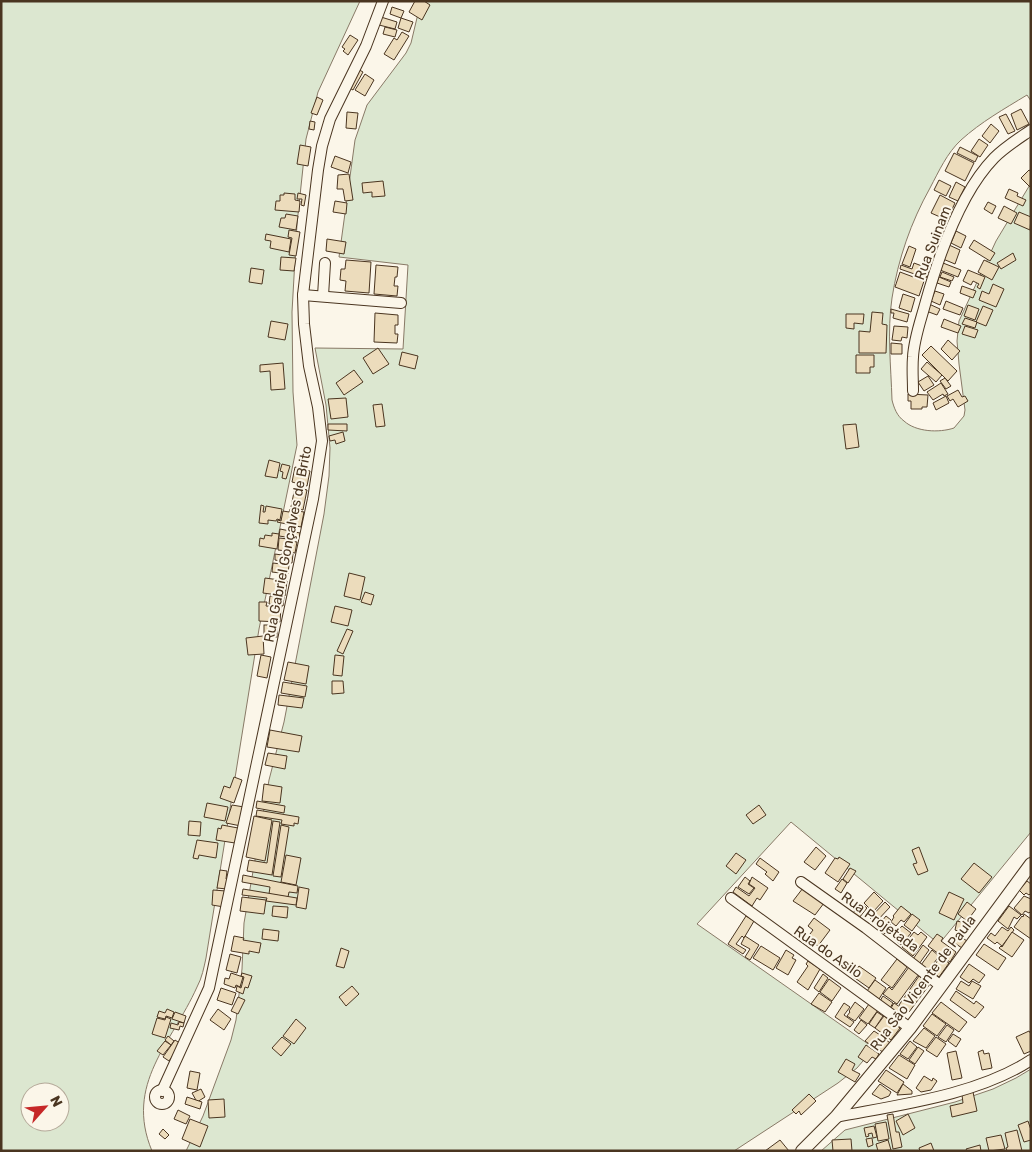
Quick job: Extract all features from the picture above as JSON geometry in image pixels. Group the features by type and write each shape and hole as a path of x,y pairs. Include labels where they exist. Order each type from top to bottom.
{"street":[{"name":"Rua Gabriel Gonçalves de Brito","path":"162,1091 209,988 319,465 322,441 321,425 309,366 303,294 322,146 330,119 366,46 383,1"},
{"name":"Rua Suinam","path":"913,392 913,357 916,336 933,277 950,232 977,179 994,158 1010,144 1031,130"},
{"path":"323,296 324,263"},
{"path":"303,294 401,303"},
{"name":"Rua São Vicente de Paula","path":"802,1151 836,1117 910,1028 1031,864"},
{"name":"Rua Projetada","path":"801,882 866,928 941,986"},
{"name":"Rua do Asilo","path":"731,898 910,1028"},
{"path":"836,1117 893,1106 966,1088 1002,1077 1031,1060"}],"green space":[{"path":"1,1 360,1 318,92 306,139 297,224 292,312 293,392 297,445 259,629 204,969 199,984 164,1046 147,1084 144,1105 145,1127 152,1151 1,1151"},
{"path":"421,1 1031,1 1031,101 1027,95 969,133 961,140 944,163 923,201 906,241 892,298 890,336 892,400 898,414 909,425 928,431 942,431 954,428 964,416 965,410 957,341 959,321 996,241 1031,183 1031,832 939,944 791,822 697,924 874,1048 857,1068 838,1083 734,1151 186,1151 203,1116 231,1040 236,1020 242,969 244,923 269,780 284,722 324,514 329,476 330,448 326,405 315,348 403,349 408,265 339,257 355,140 367,105 406,53 411,43"},
{"path":"1031,1069 1031,1151 821,1151 845,1130 955,1102 993,1089"}],"building":[{"path":"415,1 424,1 430,5 422,20 409,12"},
{"path":"392,7 404,11 401,18 390,14"},
{"path":"381,17 397,22 395,29 379,25"},
{"path":"401,18 413,22 409,32 398,28"},
{"path":"385,27 397,30 395,37 383,34"},
{"path":"402,32 409,36 394,60 384,54 394,38 397,40"},
{"path":"350,35 358,40 348,55 343,51 345,49 342,47"},
{"path":"356,68 363,72 353,90 346,86"},
{"path":"365,74 374,80 365,96 355,90"},
{"path":"317,97 323,100 317,115 311,113"},
{"path":"1021,109 1029,124 1017,130 1011,114"},
{"path":"347,112 358,113 356,129 346,128"},
{"path":"1006,114 1015,131 1008,134 999,117"},
{"path":"310,121 315,122 314,130 309,129"},
{"path":"991,124 999,131 990,143 982,136"},
{"path":"979,139 988,145 980,157 971,151"},
{"path":"300,145 311,147 308,166 297,164"},
{"path":"960,147 978,156 975,162 957,153"},
{"path":"954,153 974,163 965,181 945,171"},
{"path":"335,156 351,162 348,173 331,167"},
{"path":"1029,170 1031,171 1030,187 1021,178"},
{"path":"349,174 353,200 345,201 343,189 337,189 338,175"},
{"path":"939,180 951,186 946,196 934,190"},
{"path":"383,181 385,196 372,197 372,192 363,193 362,183"},
{"path":"956,182 965,187 958,201 949,197"},
{"path":"1009,189 1018,193 1017,196 1026,200 1023,206 1005,198"},
{"path":"284,193 295,194 295,200 300,201 299,212 275,210 276,201 280,201 280,195 284,195"},
{"path":"298,193 306,195 304,206 301,205 302,199 297,199"},
{"path":"940,195 955,203 947,220 931,213"},
{"path":"335,201 347,203 346,214 333,212"},
{"path":"988,202 996,206 992,214 984,209"},
{"path":"1004,206 1017,213 1011,224 998,218"},
{"path":"1019,212 1031,217 1030,230 1014,223"},
{"path":"286,214 298,216 296,230 279,227 281,218 285,218"},
{"path":"289,230 300,232 296,256 289,255 292,238 288,237"},
{"path":"956,231 966,236 961,248 951,243"},
{"path":"266,234 291,239 289,252 270,248 271,241 265,240"},
{"path":"327,239 346,242 344,254 326,251"},
{"path":"974,240 995,253 990,261 969,248"},
{"path":"949,245 960,250 955,264 943,259"},
{"path":"909,246 916,249 910,267 902,264"},
{"path":"1013,253 1016,260 1001,269 997,263"},
{"path":"281,257 296,258 294,271 280,270"},
{"path":"346,260 371,262 369,293 345,291 346,281 340,280 341,269 345,269"},
{"path":"984,260 999,267 992,280 978,272"},
{"path":"914,263 930,269 926,278 900,269 901,265 912,269"},
{"path":"943,263 961,270 958,277 940,270"},
{"path":"376,265 398,267 394,286 398,286 397,296 374,294"},
{"path":"251,268 264,270 262,284 249,282"},
{"path":"968,270 985,277 980,289 977,287 979,284 973,281 971,285 963,281"},
{"path":"900,272 924,281 919,296 895,287"},
{"path":"942,272 954,277 952,281 940,277"},
{"path":"939,277 951,282 949,287 937,283"},
{"path":"993,284 1004,289 996,307 979,300 982,291 989,294"},
{"path":"962,286 976,291 973,298 960,293"},
{"path":"935,291 944,294 940,305 931,301"},
{"path":"903,294 915,298 911,312 899,308"},
{"path":"946,301 963,308 960,315 943,309"},
{"path":"929,304 940,309 937,315 926,311"},
{"path":"968,305 979,309 975,320 964,316"},
{"path":"983,306 993,310 986,326 976,322"},
{"path":"891,309 909,314 907,322 893,318 894,313 891,313"},
{"path":"872,312 883,313 882,324 887,325 886,353 859,353 859,331 870,332"},
{"path":"375,313 398,315 398,325 395,325 395,334 398,334 397,343 374,342"},
{"path":"846,314 864,314 863,324 854,323 854,329 846,328"},
{"path":"965,318 977,322 975,328 962,324"},
{"path":"944,319 961,326 958,333 941,327"},
{"path":"271,321 288,324 285,340 268,337"},
{"path":"894,326 908,327 907,338 902,337 901,341 892,340"},
{"path":"965,326 978,330 975,338 962,334"},
{"path":"948,340 960,351 952,360 941,349"},
{"path":"891,343 902,344 902,354 891,354"},
{"path":"931,346 957,371 948,381 922,355"},
{"path":"378,348 389,364 373,374 363,358"},
{"path":"402,352 418,356 415,369 399,365"},
{"path":"856,355 874,355 874,367 870,367 870,373 856,373"},
{"path":"927,362 942,375 936,382 921,369"},
{"path":"283,363 285,389 271,390 270,371 260,372 260,365"},
{"path":"354,370 363,382 344,395 336,383"},
{"path":"928,376 934,385 924,391 918,382"},
{"path":"945,378 951,386 946,389 940,381"},
{"path":"941,383 948,394 944,396 943,394 933,400 927,392"},
{"path":"958,390 962,397 965,396 968,401 958,407 953,399 950,401 947,396"},
{"path":"908,394 928,395 927,407 911,409 911,401 908,401"},
{"path":"946,396 949,403 936,410 933,403"},
{"path":"346,398 348,417 331,419 328,399"},
{"path":"382,404 385,426 376,427 373,405"},
{"path":"328,424 347,424 347,431 328,430"},
{"path":"856,424 859,447 846,449 843,425"},
{"path":"343,432 345,441 336,444 335,440 330,441 329,436"},
{"path":"269,460 280,463 277,478 265,476"},
{"path":"282,464 290,466 286,479 282,478 283,472 280,471"},
{"path":"295,467 310,471 307,486 292,482"},
{"path":"295,487 307,490 303,510 291,507"},
{"path":"261,505 264,506 263,512 265,512 266,506 282,509 280,520 268,520 268,524 259,523"},
{"path":"290,509 297,510 297,514 298,511 304,512 301,527 277,522 278,520 281,521 283,511 289,512"},
{"path":"280,529 300,533 299,539 279,536"},
{"path":"272,533 279,534 277,549 259,546 260,538 264,539 265,535 272,536"},
{"path":"279,538 289,539 287,551 278,550"},
{"path":"290,541 297,542 295,553 288,552"},
{"path":"282,553 293,554 292,563 275,560 275,554 282,555"},
{"path":"273,563 289,565 288,574 272,572"},
{"path":"349,573 365,577 360,600 344,596"},
{"path":"265,578 287,581 285,596 263,593"},
{"path":"365,592 374,595 371,605 361,602"},
{"path":"270,596 284,597 283,606 269,604"},
{"path":"259,602 267,602 266,606 281,607 280,622 259,621"},
{"path":"335,606 352,610 348,626 331,622"},
{"path":"264,625 277,625 277,637 264,637"},
{"path":"347,629 353,631 343,654 337,651"},
{"path":"263,636 264,654 248,655 246,638"},
{"path":"261,655 271,657 267,678 257,676"},
{"path":"335,655 344,656 342,676 333,675"},
{"path":"288,662 309,666 306,684 284,680"},
{"path":"332,681 343,681 344,693 332,694"},
{"path":"283,682 307,686 305,697 281,693"},
{"path":"279,695 304,698 302,708 278,705"},
{"path":"270,730 302,736 299,752 267,747"},
{"path":"268,753 287,756 285,769 265,765"},
{"path":"234,777 242,780 234,803 220,798 224,786 230,788"},
{"path":"264,784 282,787 280,803 262,801"},
{"path":"257,801 285,806 284,813 256,808"},
{"path":"207,803 228,807 225,821 204,817"},
{"path":"232,805 244,807 241,826 226,823"},
{"path":"759,805 766,815 753,824 746,815"},
{"path":"257,810 299,817 298,824 294,823 294,826 281,824 282,820 256,816"},
{"path":"254,816 272,820 265,861 246,857"},
{"path":"189,821 201,822 200,836 188,835"},
{"path":"273,821 280,822 272,875 247,871 249,860 267,863"},
{"path":"222,825 238,828 235,843 216,840 218,828 221,829"},
{"path":"281,825 289,827 281,877 273,876"},
{"path":"197,840 218,843 216,858 199,855 198,859 193,858"},
{"path":"816,847 826,856 815,870 804,862"},
{"path":"919,847 928,871 918,875 913,864 917,863 912,850"},
{"path":"736,853 746,860 736,874 726,866"},
{"path":"286,855 301,858 296,885 281,882"},
{"path":"839,857 850,864 838,882 825,873 835,858 838,859"},
{"path":"760,858 779,872 773,881 765,874 767,872 756,864"},
{"path":"974,863 992,877 979,893 961,879"},
{"path":"850,868 856,871 848,883 843,879"},
{"path":"220,870 227,871 226,879 229,879 227,889 217,888"},
{"path":"243,875 298,886 297,893 289,892 288,897 269,894 270,887 242,882"},
{"path":"745,877 750,881 748,884 754,888 749,894 738,887"},
{"path":"752,877 768,888 760,900 757,898 752,906 733,892 736,887 749,896 755,888 749,884"},
{"path":"842,879 847,883 841,893 835,889"},
{"path":"1027,881 1031,884 1031,893 1024,895 1019,890"},
{"path":"299,887 309,889 306,909 296,907"},
{"path":"803,888 824,903 815,915 793,901"},
{"path":"243,889 297,898 296,905 266,901 267,898 242,895"},
{"path":"213,890 226,891 224,907 212,905"},
{"path":"874,892 883,901 873,912 864,903"},
{"path":"949,892 964,899 954,920 939,913"},
{"path":"1024,896 1031,899 1031,911 1029,913 1025,911 1022,915 1014,908"},
{"path":"242,897 266,900 264,914 240,911"},
{"path":"885,902 890,907 875,923 870,918"},
{"path":"967,902 976,909 967,921 958,914"},
{"path":"861,903 867,908 859,918 853,913"},
{"path":"273,906 288,907 287,918 272,916"},
{"path":"901,906 911,914 904,922 901,920 896,926 891,922"},
{"path":"1009,906 1021,915 1017,919 1014,917 1008,929 998,921"},
{"path":"912,914 920,920 912,931 904,925"},
{"path":"1024,914 1031,919 1031,939 1014,927"},
{"path":"746,916 754,921 744,938 742,936 736,944 746,950 743,954 728,944"},
{"path":"886,916 891,920 889,923 892,926 885,934 877,927"},
{"path":"814,918 830,930 818,946 807,938 813,930 808,926"},
{"path":"957,921 965,923 963,933 955,930"},
{"path":"902,926 911,933 901,945 892,937"},
{"path":"1002,927 1008,931 1011,927 1014,930 1002,946 997,942 995,944 987,938 991,933 995,936"},
{"path":"263,929 279,931 278,941 262,939"},
{"path":"914,932 918,935 921,932 927,937 913,956 902,947"},
{"path":"1012,932 1024,940 1012,957 999,948 1002,947"},
{"path":"937,934 943,938 941,941 956,952 950,962 928,946"},
{"path":"958,935 967,941 962,948 953,942"},
{"path":"234,936 244,938 243,940 261,943 259,953 249,951 249,954 231,951"},
{"path":"745,936 759,945 750,960 745,957 750,949 741,944"},
{"path":"984,944 1006,958 998,970 976,955"},
{"path":"923,945 929,950 919,964 913,959"},
{"path":"761,946 780,958 773,970 753,958"},
{"path":"341,948 349,951 344,968 336,966"},
{"path":"786,950 794,955 792,958 796,960 788,975 776,968"},
{"path":"932,950 939,956 929,970 921,965"},
{"path":"230,954 241,957 237,973 226,970"},
{"path":"940,957 949,963 939,977 931,971"},
{"path":"897,959 907,967 892,988 881,980"},
{"path":"808,961 820,969 808,990 797,982 808,966 806,964"},
{"path":"969,964 985,975 979,983 973,979 969,983 960,977"},
{"path":"859,966 876,978 869,988 852,976"},
{"path":"909,967 919,974 897,1004 883,994 889,987 892,990"},
{"path":"231,973 243,977 240,987 236,985 235,988 224,984 225,978 229,979"},
{"path":"242,973 252,976 248,988 245,987 243,994 236,991 237,986 241,988 244,977 241,976"},
{"path":"823,974 828,978 819,992 814,988"},
{"path":"919,976 930,984 909,1012 899,1005"},
{"path":"829,979 841,988 832,1001 820,992"},
{"path":"875,980 886,988 879,999 867,991"},
{"path":"961,981 969,986 972,981 981,986 973,999 956,989"},
{"path":"352,986 359,994 346,1006 339,997"},
{"path":"221,988 236,993 232,1005 217,1000"},
{"path":"956,991 974,1004 976,1001 984,1007 975,1018 950,1000"},
{"path":"819,993 832,1002 825,1012 811,1004"},
{"path":"883,996 893,1003 890,1008 880,1001"},
{"path":"238,997 245,1000 238,1014 231,1011"},
{"path":"855,1002 864,1009 855,1021 847,1016"},
{"path":"941,1002 967,1022 959,1032 932,1013"},
{"path":"844,1003 850,1007 844,1015 854,1022 850,1027 835,1017"},
{"path":"894,1003 906,1011 903,1016 891,1008"},
{"path":"869,1004 878,1010 868,1024 859,1018"},
{"path":"167,1009 174,1012 172,1018 166,1016 165,1019 157,1017 159,1011 165,1013"},
{"path":"218,1009 231,1019 224,1030 210,1020"},
{"path":"175,1012 186,1016 184,1023 172,1019"},
{"path":"877,1012 883,1016 875,1028 869,1024"},
{"path":"932,1014 946,1024 937,1036 923,1026"},
{"path":"884,1016 900,1028 891,1040 875,1028"},
{"path":"166,1017 171,1019 165,1038 152,1034 157,1018 165,1020"},
{"path":"296,1019 306,1028 294,1044 283,1036"},
{"path":"861,1020 867,1025 859,1034 854,1030"},
{"path":"179,1022 184,1023 183,1027 180,1026 179,1030 170,1028 171,1023 178,1025"},
{"path":"947,1025 954,1030 946,1042 938,1037"},
{"path":"924,1028 935,1036 926,1048 913,1041"},
{"path":"874,1031 883,1037 875,1048 865,1041"},
{"path":"1029,1031 1031,1034 1031,1051 1024,1054 1016,1037"},
{"path":"953,1034 961,1039 956,1047 948,1041"},
{"path":"168,1036 174,1041 171,1045 165,1040"},
{"path":"282,1037 291,1044 281,1056 272,1048"},
{"path":"936,1037 946,1044 937,1057 926,1050"},
{"path":"884,1038 890,1043 883,1052 876,1048"},
{"path":"175,1040 181,1044 169,1061 163,1057"},
{"path":"165,1041 171,1045 163,1055 157,1051"},
{"path":"910,1041 917,1047 908,1059 900,1054"},
{"path":"866,1045 879,1054 876,1059 872,1057 867,1063 858,1057"},
{"path":"918,1047 924,1051 915,1064 909,1060"},
{"path":"983,1050 984,1054 989,1053 992,1068 982,1070 978,1052"},
{"path":"956,1051 962,1078 952,1080 947,1053"},
{"path":"899,1055 915,1065 907,1079 889,1068"},
{"path":"846,1059 855,1064 852,1070 860,1074 855,1082 838,1072"},
{"path":"886,1070 904,1082 897,1093 878,1081"},
{"path":"190,1071 200,1073 197,1090 187,1088"},
{"path":"924,1076 932,1081 933,1078 937,1081 931,1090 921,1092 916,1088"},
{"path":"880,1084 891,1092 889,1096 881,1099 872,1094"},
{"path":"903,1084 912,1091 912,1094 897,1095"},
{"path":"201,1089 205,1097 197,1102 192,1093"},
{"path":"973,1092 977,1111 952,1117 950,1106 963,1103 962,1095"},
{"path":"809,1094 816,1101 801,1115 799,1111 796,1114 792,1110"},
{"path":"187,1097 202,1102 200,1109 185,1104"},
{"path":"224,1099 225,1117 209,1118 208,1100"},
{"path":"178,1110 190,1116 186,1124 174,1119"},
{"path":"893,1114 896,1132 899,1132 902,1147 893,1149 887,1115"},
{"path":"908,1114 915,1128 903,1135 896,1121"},
{"path":"190,1119 208,1126 200,1147 182,1139"},
{"path":"1028,1121 1031,1130 1031,1140 1024,1142 1018,1125"},
{"path":"886,1122 889,1139 878,1141 875,1124"},
{"path":"874,1126 877,1137 873,1138 872,1133 866,1137 864,1128"},
{"path":"163,1129 169,1135 165,1139 159,1134"},
{"path":"1017,1130 1022,1151 1007,1151 1005,1133"},
{"path":"1001,1135 1005,1149 989,1151 986,1138"},
{"path":"872,1138 873,1145 868,1147 866,1139"},
{"path":"851,1139 852,1151 833,1151 832,1140"},
{"path":"780,1140 789,1151 765,1151"},
{"path":"888,1140 891,1150 878,1151 876,1144"},
{"path":"931,1143 934,1151 920,1151 919,1148"},
{"path":"980,1145 981,1151 967,1151 966,1149"}]}
